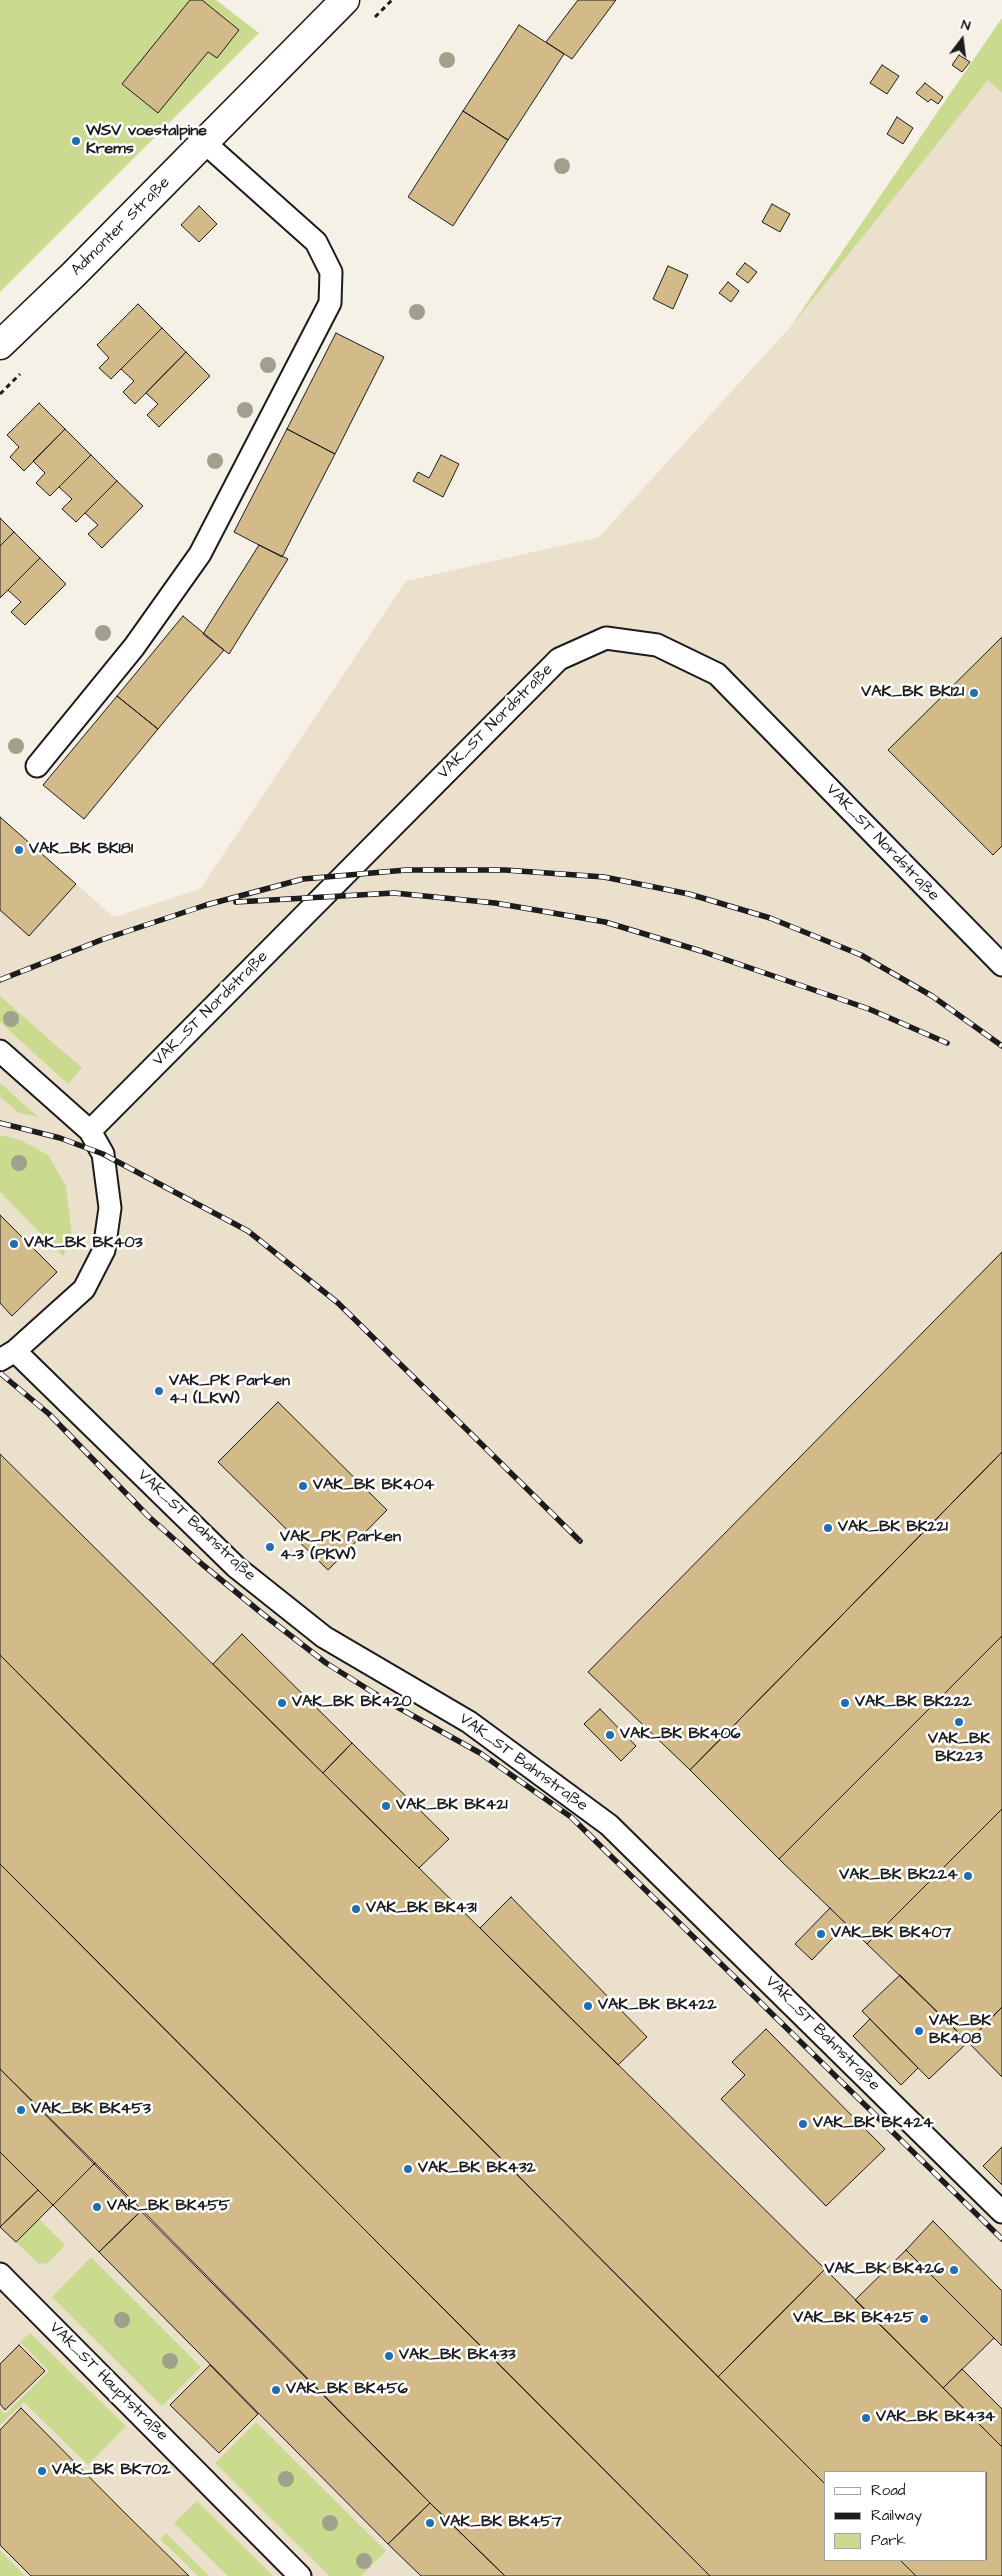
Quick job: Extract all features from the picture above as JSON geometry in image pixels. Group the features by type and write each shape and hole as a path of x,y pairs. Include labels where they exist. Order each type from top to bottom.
{"street":[{"name":"Admonter Straße","path":"0,345 205,143 345,0"}],"lane":[{"path":"37,766 134,647 200,554 330,303 331,272 316,242 205,143"},
{"name":"VAK_ST Nordstraße","path":"90,1131 559,659 606,638 657,645 717,674 1002,965"},
{"path":"0,1051 90,1131 103,1154 110,1208 104,1250 84,1289 7,1355"},
{"name":"VAK_ST Bahnstraße","path":"7,1355 236,1567 324,1637 468,1722 609,1825 1002,2212"},
{"name":"VAK_ST Hauptstraße","path":"0,2274 300,2576"}],"shaded area":[{"path":"1002,18 1002,2576 0,2576 0,817 114,917 200,889 406,581 599,537 792,325"}],"green space":[{"name":"WSV voestalpine Krems","path":"0,0 216,0 259,33 0,292"},
{"path":"1002,18 1002,93 988,80 792,325"},
{"path":"0,996 82,1068 68,1084 0,1022"},
{"path":"0,1083 38,1117 19,1113 0,1097"},
{"path":"0,1135 20,1140 48,1155 66,1186 72,1236 63,1256 0,1192"},
{"path":"39,2219 65,2245 48,2263 39,2264 16,2242"},
{"path":"91,2257 201,2367 162,2406 52,2297"},
{"path":"30,2333 126,2426 88,2465 24,2402 0,2425 0,2409 5,2414 49,2371 20,2342"},
{"path":"256,2422 386,2551 361,2576 329,2576 215,2463"},
{"path":"197,2501 273,2576 228,2576 174,2523"},
{"path":"166,2533 209,2576 198,2576 160,2539"},
{"path":"0,2550 25,2576 0,2576"}],"building":[{"path":"190,0 202,0 239,30 217,58 208,52 158,113 122,84"},
{"path":"578,0 616,0 572,59 546,42"},
{"path":"519,25 564,54 508,140 463,111"},
{"path":"959,55 970,62 962,72 952,65"},
{"path":"882,65 899,76 887,94 870,83"},
{"path":"925,83 943,97 938,104 931,99 928,102 916,93"},
{"path":"463,111 508,140 453,226 408,197"},
{"path":"897,117 913,128 903,144 887,134"},
{"path":"772,204 790,214 780,232 762,222"},
{"path":"199,206 217,224 199,242 181,225"},
{"path":"745,263 757,272 748,283 736,274"},
{"path":"668,266 688,275 673,309 653,299"},
{"path":"728,282 739,291 731,302 719,293"},
{"path":"138,304 162,328 111,379 99,368 109,358 97,345"},
{"path":"162,328 186,352 135,404 123,392 134,381 121,369"},
{"path":"336,333 384,357 335,454 287,429"},
{"path":"186,352 210,376 159,427 147,415 158,404 146,393"},
{"path":"39,403 65,429 24,471 10,457 19,447 7,435"},
{"path":"65,429 91,455 50,496 36,483 45,473 33,461"},
{"path":"287,429 335,454 282,557 234,532"},
{"path":"91,455 117,481 76,522 62,509 72,499 59,487"},
{"path":"441,455 459,464 443,497 413,481 418,472 429,478"},
{"path":"117,481 143,506 102,548 88,534 98,525 85,513"},
{"path":"0,518 14,532 0,546"},
{"path":"14,532 40,558 0,598 0,546"},
{"path":"259,545 288,559 229,654 203,634"},
{"path":"40,558 66,584 25,625 11,612 21,602 8,590"},
{"path":"183,616 224,650 158,729 117,696"},
{"name":"VAK_BK BK121","path":"1002,637 1002,846 993,855 888,750"},
{"path":"117,696 158,729 84,819 43,785"},
{"name":"VAK_BK BK181","path":"0,817 76,884 29,936 0,910"},
{"name":"VAK_BK BK403","path":"0,1215 57,1272 12,1316 0,1303"},
{"name":"VAK_BK BK221","path":"1002,1252 1002,1452 690,1770 588,1672"},
{"name":"VAK_BK BK404","path":"278,1402 387,1510 328,1570 218,1462"},
{"name":"VAK_BK BK222","path":"1002,1452 1002,1636 779,1859 690,1770"},
{"name":"VAK_BK BK431","path":"0,1454 825,2269 718,2377 0,1655"},
{"name":"VAK_BK BK420","path":"242,1634 352,1743 323,1773 213,1664"},
{"name":"VAK_BK BK223","path":"1002,1636 1002,1809 867,1944 779,1859"},
{"name":"VAK_BK BK432","path":"0,1655 824,2483 824,2561 901,2561 916,2576 710,2576 0,1864"},
{"name":"VAK_BK BK406","path":"600,1709 636,1746 621,1761 584,1724"},
{"name":"VAK_BK BK421","path":"352,1743 449,1839 419,1868 323,1773"},
{"name":"VAK_BK BK224","path":"1002,1809 1002,2007 968,2042 867,1944"},
{"name":"VAK_BK BK433","path":"0,1864 710,2576 505,2576 430,2503 0,2069"},
{"name":"VAK_BK BK422","path":"511,1897 647,2037 618,2065 480,1928"},
{"name":"VAK_BK BK407","path":"830,1908 846,1924 812,1960 795,1944"},
{"name":"VAK_BK BK408","path":"900,1975 968,2042 929,2079 862,2011"},
{"path":"1002,2007 1002,2077 968,2042"},
{"path":"870,2019 918,2068 901,2085 853,2036"},
{"name":"VAK_BK BK424","path":"766,2029 885,2149 826,2206 721,2099 745,2075 732,2062"},
{"name":"VAK_BK BK453","path":"0,2069 95,2163 53,2205 0,2152"},
{"path":"1002,2147 1002,2185 983,2166"},
{"path":"0,2152 38,2190 0,2227"},
{"name":"VAK_BK BK455","path":"95,2163 142,2210 99,2252 53,2205"},
{"path":"38,2190 53,2205 16,2242 0,2227"},
{"name":"VAK_BK BK456","path":"142,2210 430,2503 388,2544 99,2252"},
{"name":"VAK_BK BK426","path":"933,2221 1002,2291 1002,2346 906,2250"},
{"name":"VAK_BK BK425","path":"906,2250 994,2338 943,2388 855,2300"},
{"name":"VAK_BK BK434","path":"825,2269 1002,2447 1002,2576 916,2576 901,2561 987,2561 987,2471 824,2471 824,2483 718,2377"},
{"path":"19,2345 45,2371 5,2410 0,2404 0,2364"},
{"path":"210,2365 258,2414 219,2453 170,2405"},
{"path":"962,2369 1002,2409 1002,2447 943,2388"},
{"name":"VAK_BK BK702","path":"21,2408 189,2576 31,2576 0,2545 0,2430"},
{"name":"VAK_BK BK457","path":"430,2503 505,2576 421,2576 388,2544"}],"railway":[{"path":"0,980 101,940 206,905 303,879 406,870 505,870 604,877 689,894 770,918 861,955 932,996 1002,1046"},
{"path":"236,902 394,893 495,903 605,922 701,951 869,1009 947,1043"},
{"path":"0,1123 60,1138 103,1154 248,1231 338,1303 580,1541"},
{"path":"0,1373 49,1414 148,1516 203,1565 264,1615 326,1663 390,1703 480,1753 571,1817 1002,2239"}],"place":[{"name":"WSV voestalpine Krems","path":"76,141"},
{"name":"VAK_BK BK121","path":"974,693"},
{"name":"VAK_BK BK181","path":"19,850"},
{"name":"VAK_BK BK403","path":"14,1244"},
{"name":"VAK_PK Parken 4-1 (LKW)","path":"159,1391"},
{"name":"VAK_BK BK404","path":"303,1486"},
{"name":"VAK_BK BK221","path":"828,1528"},
{"name":"VAK_PK Parken 4-3 (PKW)","path":"270,1547"},
{"name":"VAK_BK BK420","path":"282,1703"},
{"name":"VAK_BK BK222","path":"845,1703"},
{"name":"VAK_BK BK223","path":"959,1722"},
{"name":"VAK_BK BK406","path":"610,1735"},
{"name":"VAK_BK BK421","path":"386,1806"},
{"name":"VAK_BK BK224","path":"968,1876"},
{"name":"VAK_BK BK431","path":"356,1909"},
{"name":"VAK_BK BK407","path":"821,1934"},
{"name":"VAK_BK BK422","path":"588,2006"},
{"name":"VAK_BK BK408","path":"919,2031"},
{"name":"VAK_BK BK453","path":"21,2110"},
{"name":"VAK_BK BK424","path":"803,2124"},
{"name":"VAK_BK BK432","path":"408,2169"},
{"name":"VAK_BK BK455","path":"97,2207"},
{"name":"VAK_BK BK426","path":"954,2270"},
{"name":"VAK_BK BK425","path":"924,2319"},
{"name":"VAK_BK BK433","path":"389,2356"},
{"name":"VAK_BK BK456","path":"276,2390"},
{"name":"VAK_BK BK434","path":"866,2418"},
{"name":"VAK_BK BK702","path":"42,2471"},
{"name":"VAK_BK BK457","path":"430,2523"}]}
